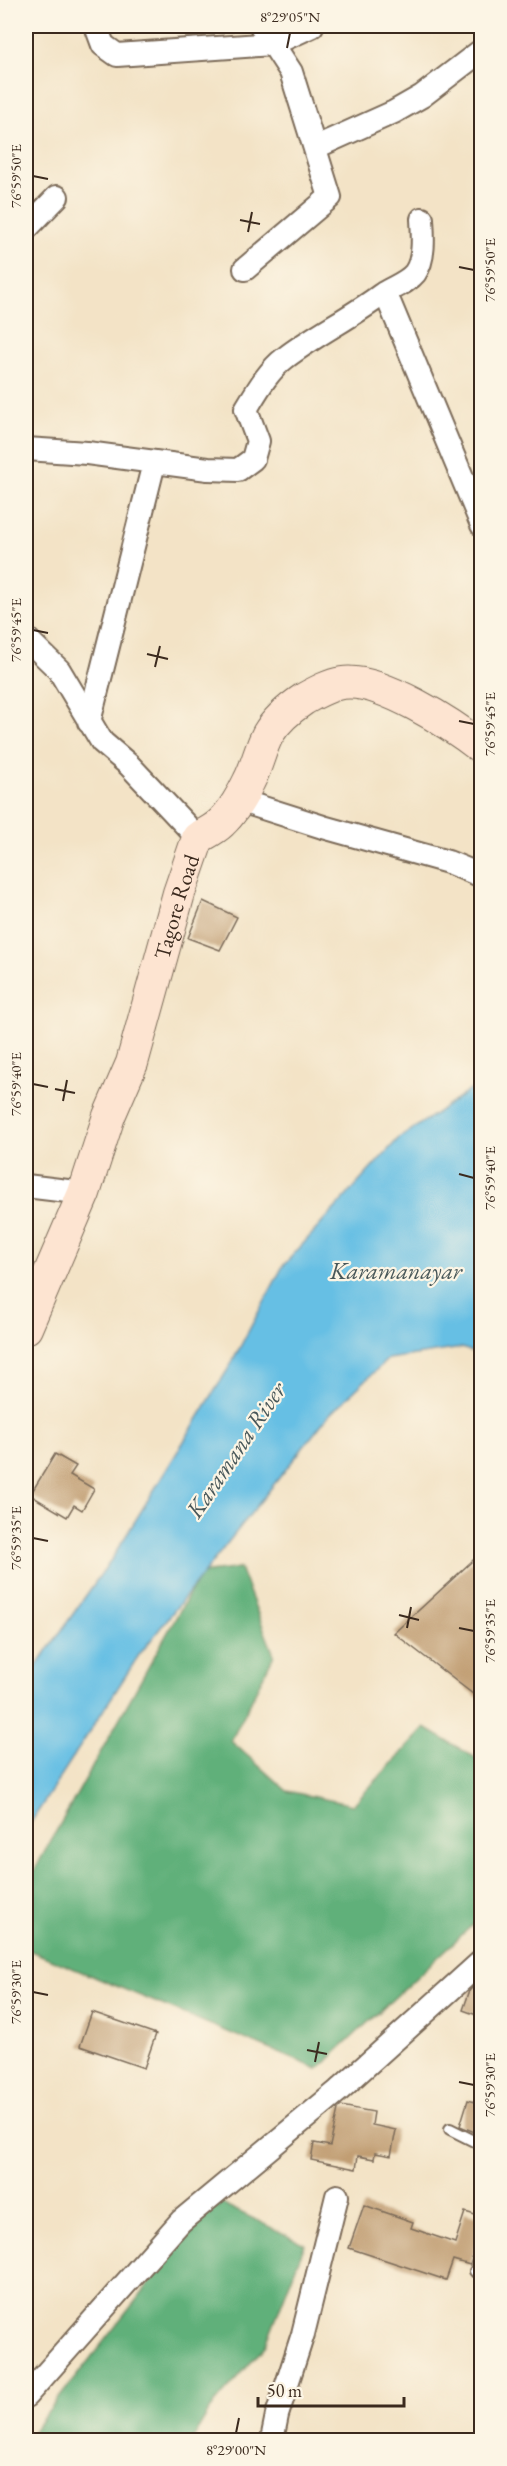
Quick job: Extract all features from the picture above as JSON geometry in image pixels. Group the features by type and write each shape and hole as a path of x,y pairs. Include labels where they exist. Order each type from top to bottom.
{"street":[{"path":"96,26 103,45 117,55 267,35 312,26"},
{"path":"245,269 330,197 291,72 267,35"},
{"path":"316,147 394,112 422,96 482,50"},
{"path":"26,229 57,197"},
{"path":"26,449 87,453 154,463 238,470 253,459 258,441 246,409 261,384 284,359 362,310 384,293 402,284 416,272 424,244 422,219"},
{"path":"384,293 482,525"},
{"path":"89,722 154,463"},
{"path":"26,638 59,670 102,741 129,765 198,838"},
{"name":"Tagore Road","path":"26,1328 84,1193 109,1116 132,1063 179,893 198,838 221,824 238,800 249,782 267,736 278,719 315,692 343,683 363,685 418,706 460,731 482,748"},
{"path":"238,800 323,827 448,862 482,876"},
{"path":"26,1186 84,1193"},
{"path":"26,2396 182,2221 338,2091 482,1961"},
{"path":"272,2440 303,2334 337,2196"}],"lane":[{"path":"450,2130 482,2145"}],"green space":[{"path":"240,1568 274,1655 231,1741 287,1791 353,1805 425,1728 481,1761 481,1917 318,2069 26,1949 26,1885 201,1573"},
{"path":"215,2200 305,2244 265,2346 209,2411 192,2440 26,2440"}],"water":[{"name":"Karamanayar","path":"481,1083 481,1355 462,1348 388,1359 328,1416 139,1655 26,1830 26,1681 113,1557 230,1366 283,1266 398,1139"}],"building":[{"path":"203,901 237,917 220,950 188,938"},
{"path":"55,1454 76,1466 70,1475 94,1489 82,1510 74,1505 67,1517 30,1495"},
{"path":"482,1552 482,1701 394,1633"},
{"path":"482,1980 482,2017 463,2010 470,1990"},
{"path":"92,2012 156,2034 144,2068 80,2046"},
{"path":"468,2100 482,2104 482,2135 460,2126"},
{"path":"341,2106 374,2112 372,2125 396,2130 391,2156 375,2153 374,2159 358,2156 356,2169 311,2160 314,2143 330,2146 338,2109"},
{"path":"364,2205 413,2222 411,2228 455,2243 465,2212 482,2217 482,2248 476,2246 470,2265 453,2260 446,2280 349,2248"}],"water label":[{"name":"Karamana River","path":"236,1450"}]}
